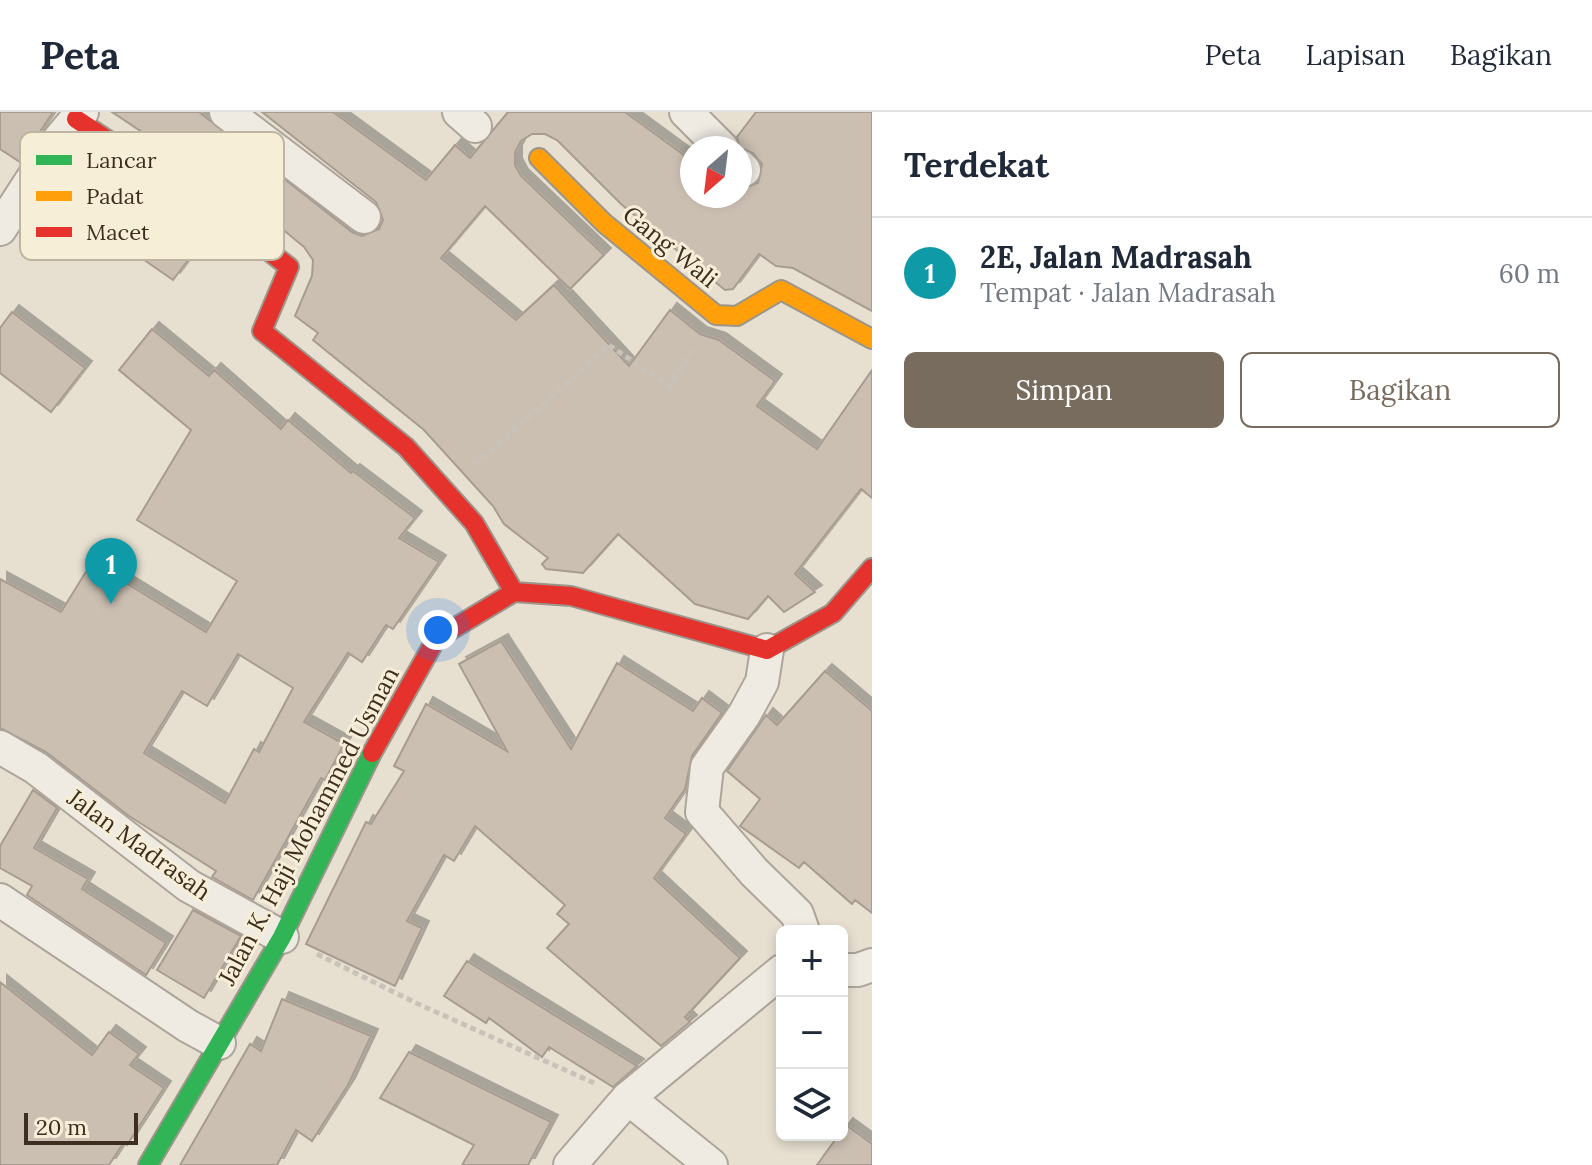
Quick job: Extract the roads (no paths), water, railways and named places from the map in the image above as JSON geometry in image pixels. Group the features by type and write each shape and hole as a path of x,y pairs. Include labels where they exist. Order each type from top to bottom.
{"street":[{"path":"226,112 252,132"},
{"path":"686,112 710,136"},
{"path":"79,116 102,132"},
{"path":"284,156 364,217"},
{"name":"Gang Wali","path":"539,158 604,223 716,315 737,316 781,290 872,339"},
{"path":"0,229 20,200"},
{"path":"280,260 289,267 262,331 406,447 474,523 514,592 571,596 767,650 833,613 872,568"},
{"name":"Jalan K. Haji Mohammed Usman","path":"148,1165 282,937 394,709 436,639 514,592"},
{"path":"767,650 762,682 744,715 707,767 702,812 754,872 797,914 801,925"},
{"name":"Jalan Madrasah","path":"0,747 36,768 189,886 282,937"},
{"path":"0,900 188,1026 219,1043"},
{"path":"848,970 872,965"},
{"path":"570,1165 628,1098 776,976"},
{"path":"628,1098 711,1165"}],"place":[{"name":"2E, Jalan Madrasah","path":"111,604"}]}
